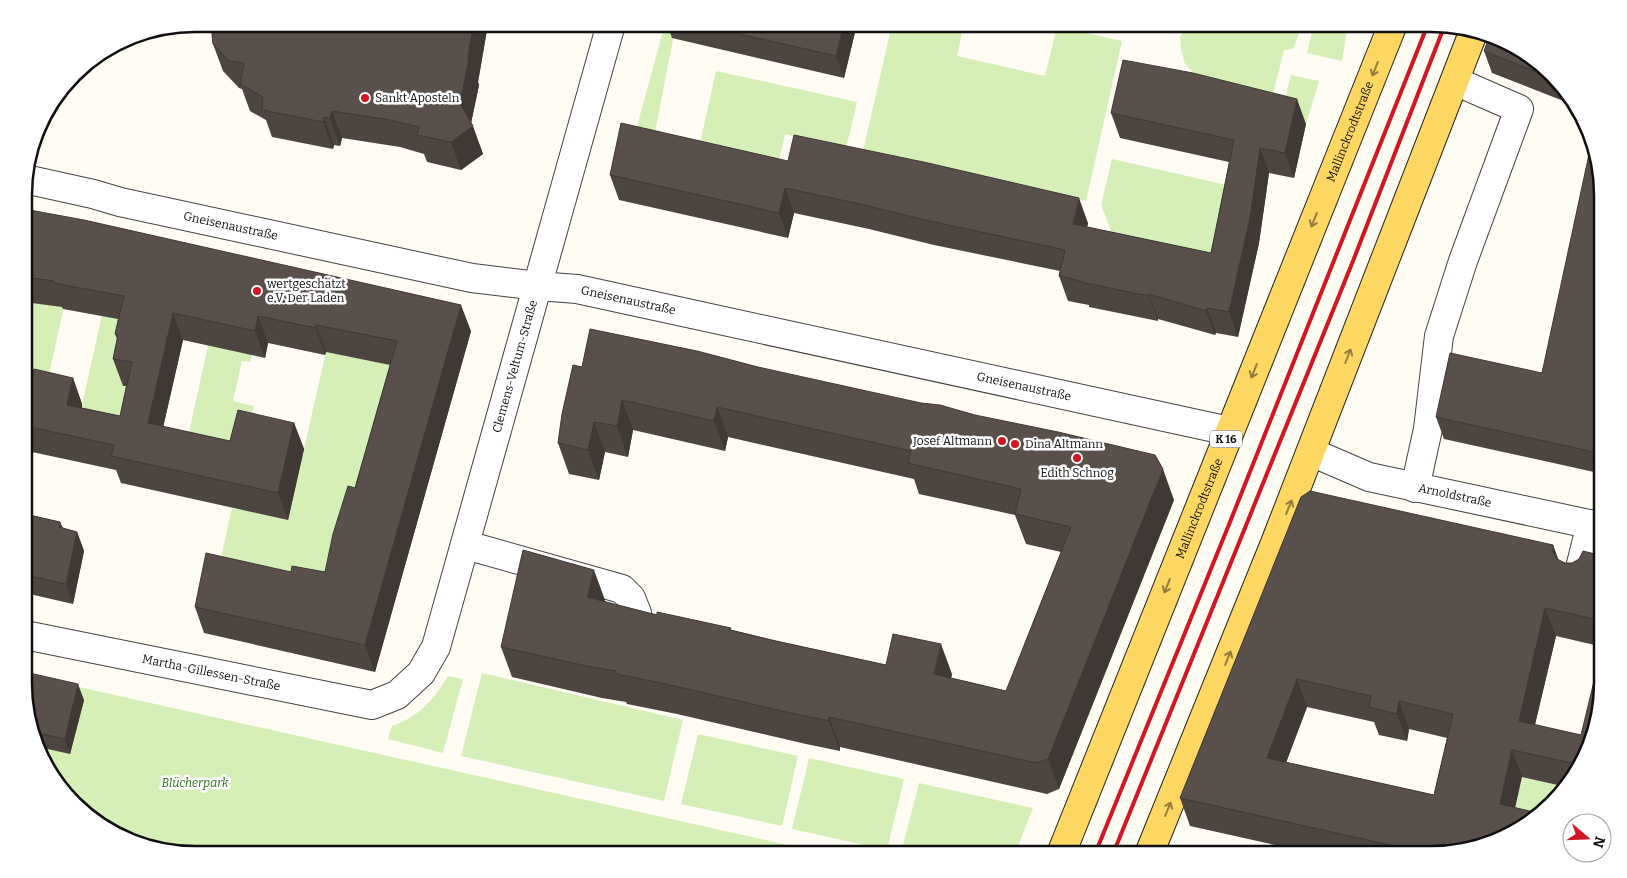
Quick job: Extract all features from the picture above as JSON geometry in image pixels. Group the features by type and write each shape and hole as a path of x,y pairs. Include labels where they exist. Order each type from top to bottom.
{"main road":[{"name":"Mallinckrodtstraße","path":"1063,845 1390,32"},
{"path":"1153,845 1311,452 1471,38"}],"street":[{"name":"Clemens-Veltum-Straße","path":"396,695 421,673 436,647 609,33"},
{"path":"1415,488 1428,429 1439,336 1463,261 1520,109 1455,80"},
{"name":"Gneisenaustraße","path":"33,181 120,202 472,278 538,286 577,288 1229,432"},
{"name":"Arnoldstraße","path":"1311,452 1368,477 1594,525"},
{"path":"1578,576 1594,534"},
{"path":"466,545 622,589 631,598 637,613"},
{"name":"Martha-Gillessen-Straße","path":"32,636 372,705 396,695"}],"green space":[{"path":"890,32 962,32 957,56 1045,76 1055,32 1084,32 1122,41 1086,201 863,151"},
{"path":"1183,32 1300,32 1293,49 1284,50 1273,94 1197,77 1185,64 1180,37"},
{"path":"1312,32 1347,32 1342,61 1307,53"},
{"path":"663,33 674,33 651,153 631,148"},
{"path":"716,71 857,102 846,148 785,134 779,161 700,143"},
{"path":"1291,75 1319,81 1306,124 1280,118"},
{"path":"1112,159 1227,185 1211,254 1112,233 1101,205"},
{"path":"33,303 64,307 32,448"},
{"path":"103,311 118,319 129,322 141,389 130,443 76,432"},
{"path":"209,341 236,352 253,350 250,362 242,361 233,401 254,406 247,437 184,455"},
{"path":"326,352 406,368 340,607 216,580 232,508 288,519"},
{"path":"482,673 683,720 664,801 461,756"},
{"path":"448,676 463,679 443,753 388,739 392,726 410,718 425,706"},
{"name":"Blücherpark","path":"32,677 790,846 195,846 153,840 123,829 105,818 80,798 66,782 54,764 38,725"},
{"path":"698,734 798,756 782,826 681,804"},
{"path":"809,758 904,779 888,845 866,845 792,829"},
{"path":"1522,777 1558,785 1539,805 1511,824"},
{"path":"919,783 1033,808 1018,845 903,845"}],"building":[{"path":"842,32 836,56 733,33"},
{"name":"Sankt Aposteln","path":"212,33 472,33 460,104 473,126 451,142 417,135 419,127 390,120 332,111 330,118 324,117 323,122 262,110 263,97 240,84 244,63 229,61 213,44"},
{"path":"1487,42 1504,49 1539,73 1484,51"},
{"path":"1123,60 1193,73 1297,99 1285,153 1260,148 1250,218 1229,312 1207,308 1206,311 1149,294 1149,296 1059,276 1065,250 860,204 785,188 779,213 610,175 621,123 788,161 794,135 928,163 1079,198 1073,224 1211,253 1234,140 1111,113"},
{"path":"1589,154 1594,195 1594,452 1436,417 1450,353 1542,373"},
{"path":"33,211 84,220 461,305 365,645 195,607 206,553 291,572 292,566 325,572 333,534 348,486 355,488 397,341 316,325 316,328 258,316 255,331 173,313 148,423 230,441 238,410 294,423 278,493 111,456 114,445 33,428 34,369 73,378 67,405 120,416 132,362 113,359 118,335 115,334 124,296 53,283 54,281 33,278"},
{"path":"590,329 697,351 758,367 921,403 940,405 975,415 1155,455 1163,469 1048,759 1036,763 829,717 829,721 616,674 616,671 501,647 523,550 594,570 587,597 657,615 657,612 731,628 730,630 886,665 893,634 941,644 934,674 1006,691 1071,527 1015,514 1021,489 908,463 911,451 717,407 714,421 622,400 617,426 594,422 588,450 558,443 562,414 573,365 582,367"},
{"path":"1310,491 1553,545 1553,552 1557,559 1565,563 1572,563 1579,559 1583,551 1594,554 1594,619 1545,608 1519,721 1581,735 1594,681 1591,715 1586,735 1573,763 1512,750 1500,804 1531,811 1504,829 1484,837 1443,845 1390,845 1180,798 1301,497","holes":["1297,679 1371,696 1369,707 1397,714 1399,701 1453,714 1434,795 1267,758"]},
{"path":"32,516 60,522 59,527 77,532 66,584 32,577"},
{"path":"32,674 78,684 65,739 41,734 34,704"}],"railway":[{"path":"1099,845 1230,522 1425,32"},
{"path":"1117,845 1353,261 1442,33"}],"place":[{"name":"Sankt Aposteln","path":"365,98"},
{"name":"wertgeschätzt e.V. Der Laden","path":"257,291"},
{"name":"Josef Altmann","path":"1002,441"},
{"name":"Dina Altmann","path":"1015,444"},
{"name":"Edith Schnog","path":"1077,458"}]}
